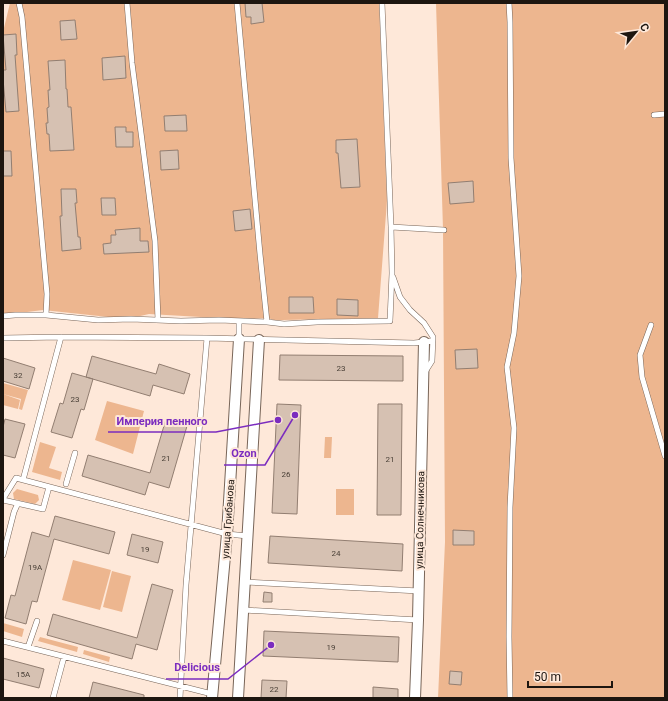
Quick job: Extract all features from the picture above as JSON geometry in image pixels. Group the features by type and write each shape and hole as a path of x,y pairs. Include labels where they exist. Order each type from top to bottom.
{"street":[{"name":"улица Грибанова","path":"212,696 227,534 239,339"},
{"name":"улица Грибанова","path":"238,698 260,340"},
{"name":"улица Солнечникова","path":"415,698 424,374 428,342"}],"lane":[{"path":"19,3 22,17 47,294 46,315"},
{"path":"127,3 132,63 155,241 158,320"},
{"path":"237,3 267,322"},
{"path":"3,316 15,314 46,315 98,320 239,321 284,324 390,321 392,273 391,227 382,3"},
{"path":"509,3 511,158 519,276 514,333 507,367 514,428 510,507 510,698"},
{"path":"654,115 665,114"},
{"path":"391,227 444,230"},
{"path":"3,338 207,338 428,342 433,337 424,323 400,298 392,273"},
{"path":"239,321 239,339"},
{"path":"651,325 640,355 642,377 665,456"},
{"path":"22,480 61,337"},
{"path":"180,698 186,585 207,338"},
{"path":"66,484 75,453"},
{"path":"49,487 43,509 3,500 16,478 191,525 227,534 248,536"},
{"path":"3,555 14,512 18,504"},
{"path":"245,582 419,591"},
{"path":"244,610 418,620"},
{"path":"28,648 37,620"},
{"path":"3,641 212,696"},
{"path":"53,698 64,656"}],"shaded area":[{"path":"10,3 379,3 387,201 378,318 274,320 268,318 236,319 149,314 127,319 43,310 3,315 3,32"},
{"path":"436,3 665,3 665,698 438,698 445,542 443,229"},
{"path":"3,383 28,390 22,410 19,409 21,399 3,394"},
{"path":"3,394 20,400 18,409 3,405"},
{"path":"107,401 144,411 133,454 95,440"},
{"path":"325,437 332,437 331,458 324,458"},
{"path":"40,442 56,447 49,468 62,472 60,480 32,472"},
{"path":"17,489 38,495 39,500 35,504 14,499 13,493"},
{"path":"336,489 354,489 354,515 336,515"},
{"path":"73,560 111,570 100,610 62,600"},
{"path":"112,571 131,576 122,612 103,607"},
{"path":"3,623 24,629 22,637 3,631"},
{"path":"40,637 78,647 77,652 38,641"},
{"path":"84,650 110,657 109,662 83,654"}],"building":[{"path":"245,3 262,3 264,22 251,24 251,17 246,17"},
{"path":"75,20 77,39 61,40 60,21"},
{"path":"16,34 17,55 15,55 19,111 6,112 3,79 3,70 6,70 3,35"},
{"path":"125,56 126,78 103,80 102,58"},
{"path":"65,60 66,89 68,107 71,107 74,150 50,151 49,134 47,134 46,123 48,123 47,108 49,107 48,90 50,90 48,61"},
{"path":"186,115 187,131 165,131 164,116"},
{"path":"115,127 126,127 126,132 133,132 133,147 116,147"},
{"path":"357,139 360,187 341,188 338,153 336,153 336,140"},
{"path":"178,150 179,169 161,170 160,151"},
{"path":"3,151 11,151 12,176 3,176"},
{"path":"473,181 474,202 450,204 448,183"},
{"path":"61,189 76,189 77,203 75,203 78,237 80,237 81,249 62,251 60,216 62,216"},
{"path":"101,198 115,198 116,215 102,215"},
{"path":"250,209 252,229 235,231 233,211"},
{"path":"140,228 140,241 148,241 149,252 104,254 103,244 111,243 111,235 116,235 115,230"},
{"path":"289,297 313,297 314,313 289,313"},
{"path":"337,299 358,300 358,316 337,315"},
{"path":"477,349 478,368 456,369 455,350"},
{"path":"280,355 403,356 403,381 279,380"},
{"path":"92,356 156,374 159,364 190,374 184,394 153,385 150,396 86,377"},
{"path":"3,358 35,368 29,389 3,381"},
{"path":"72,373 93,379 84,410 81,409 72,438 51,432 60,403 63,404"},
{"path":"277,404 301,405 297,514 272,513"},
{"path":"378,404 402,404 401,515 377,515"},
{"path":"5,419 25,424 15,458 3,455 3,427"},
{"path":"166,419 187,426 169,488 149,482 145,495 82,476 88,455 150,473"},
{"path":"55,516 115,532 109,554 54,539 37,602 32,601 26,624 5,618 11,595 15,596 32,532 49,537"},
{"path":"453,530 474,531 474,545 453,545"},
{"path":"132,534 163,542 158,563 127,555"},
{"path":"270,536 403,544 402,571 268,563"},
{"path":"152,584 173,590 157,650 136,644 132,659 47,635 53,614 137,638"},
{"path":"264,592 272,593 272,602 263,602"},
{"path":"264,631 399,637 398,662 263,656"},
{"path":"3,658 44,669 39,688 3,679"},
{"path":"450,671 462,672 461,685 449,684"},
{"path":"262,680 287,681 286,698 261,698"},
{"path":"93,682 144,695 144,698 89,698"},
{"path":"373,687 398,689 398,698 373,698"}],"place":[{"name":"Ozon","path":"295,415"},
{"name":"Империя пенного","path":"278,420"},
{"name":"Delicious","path":"271,645"}]}
